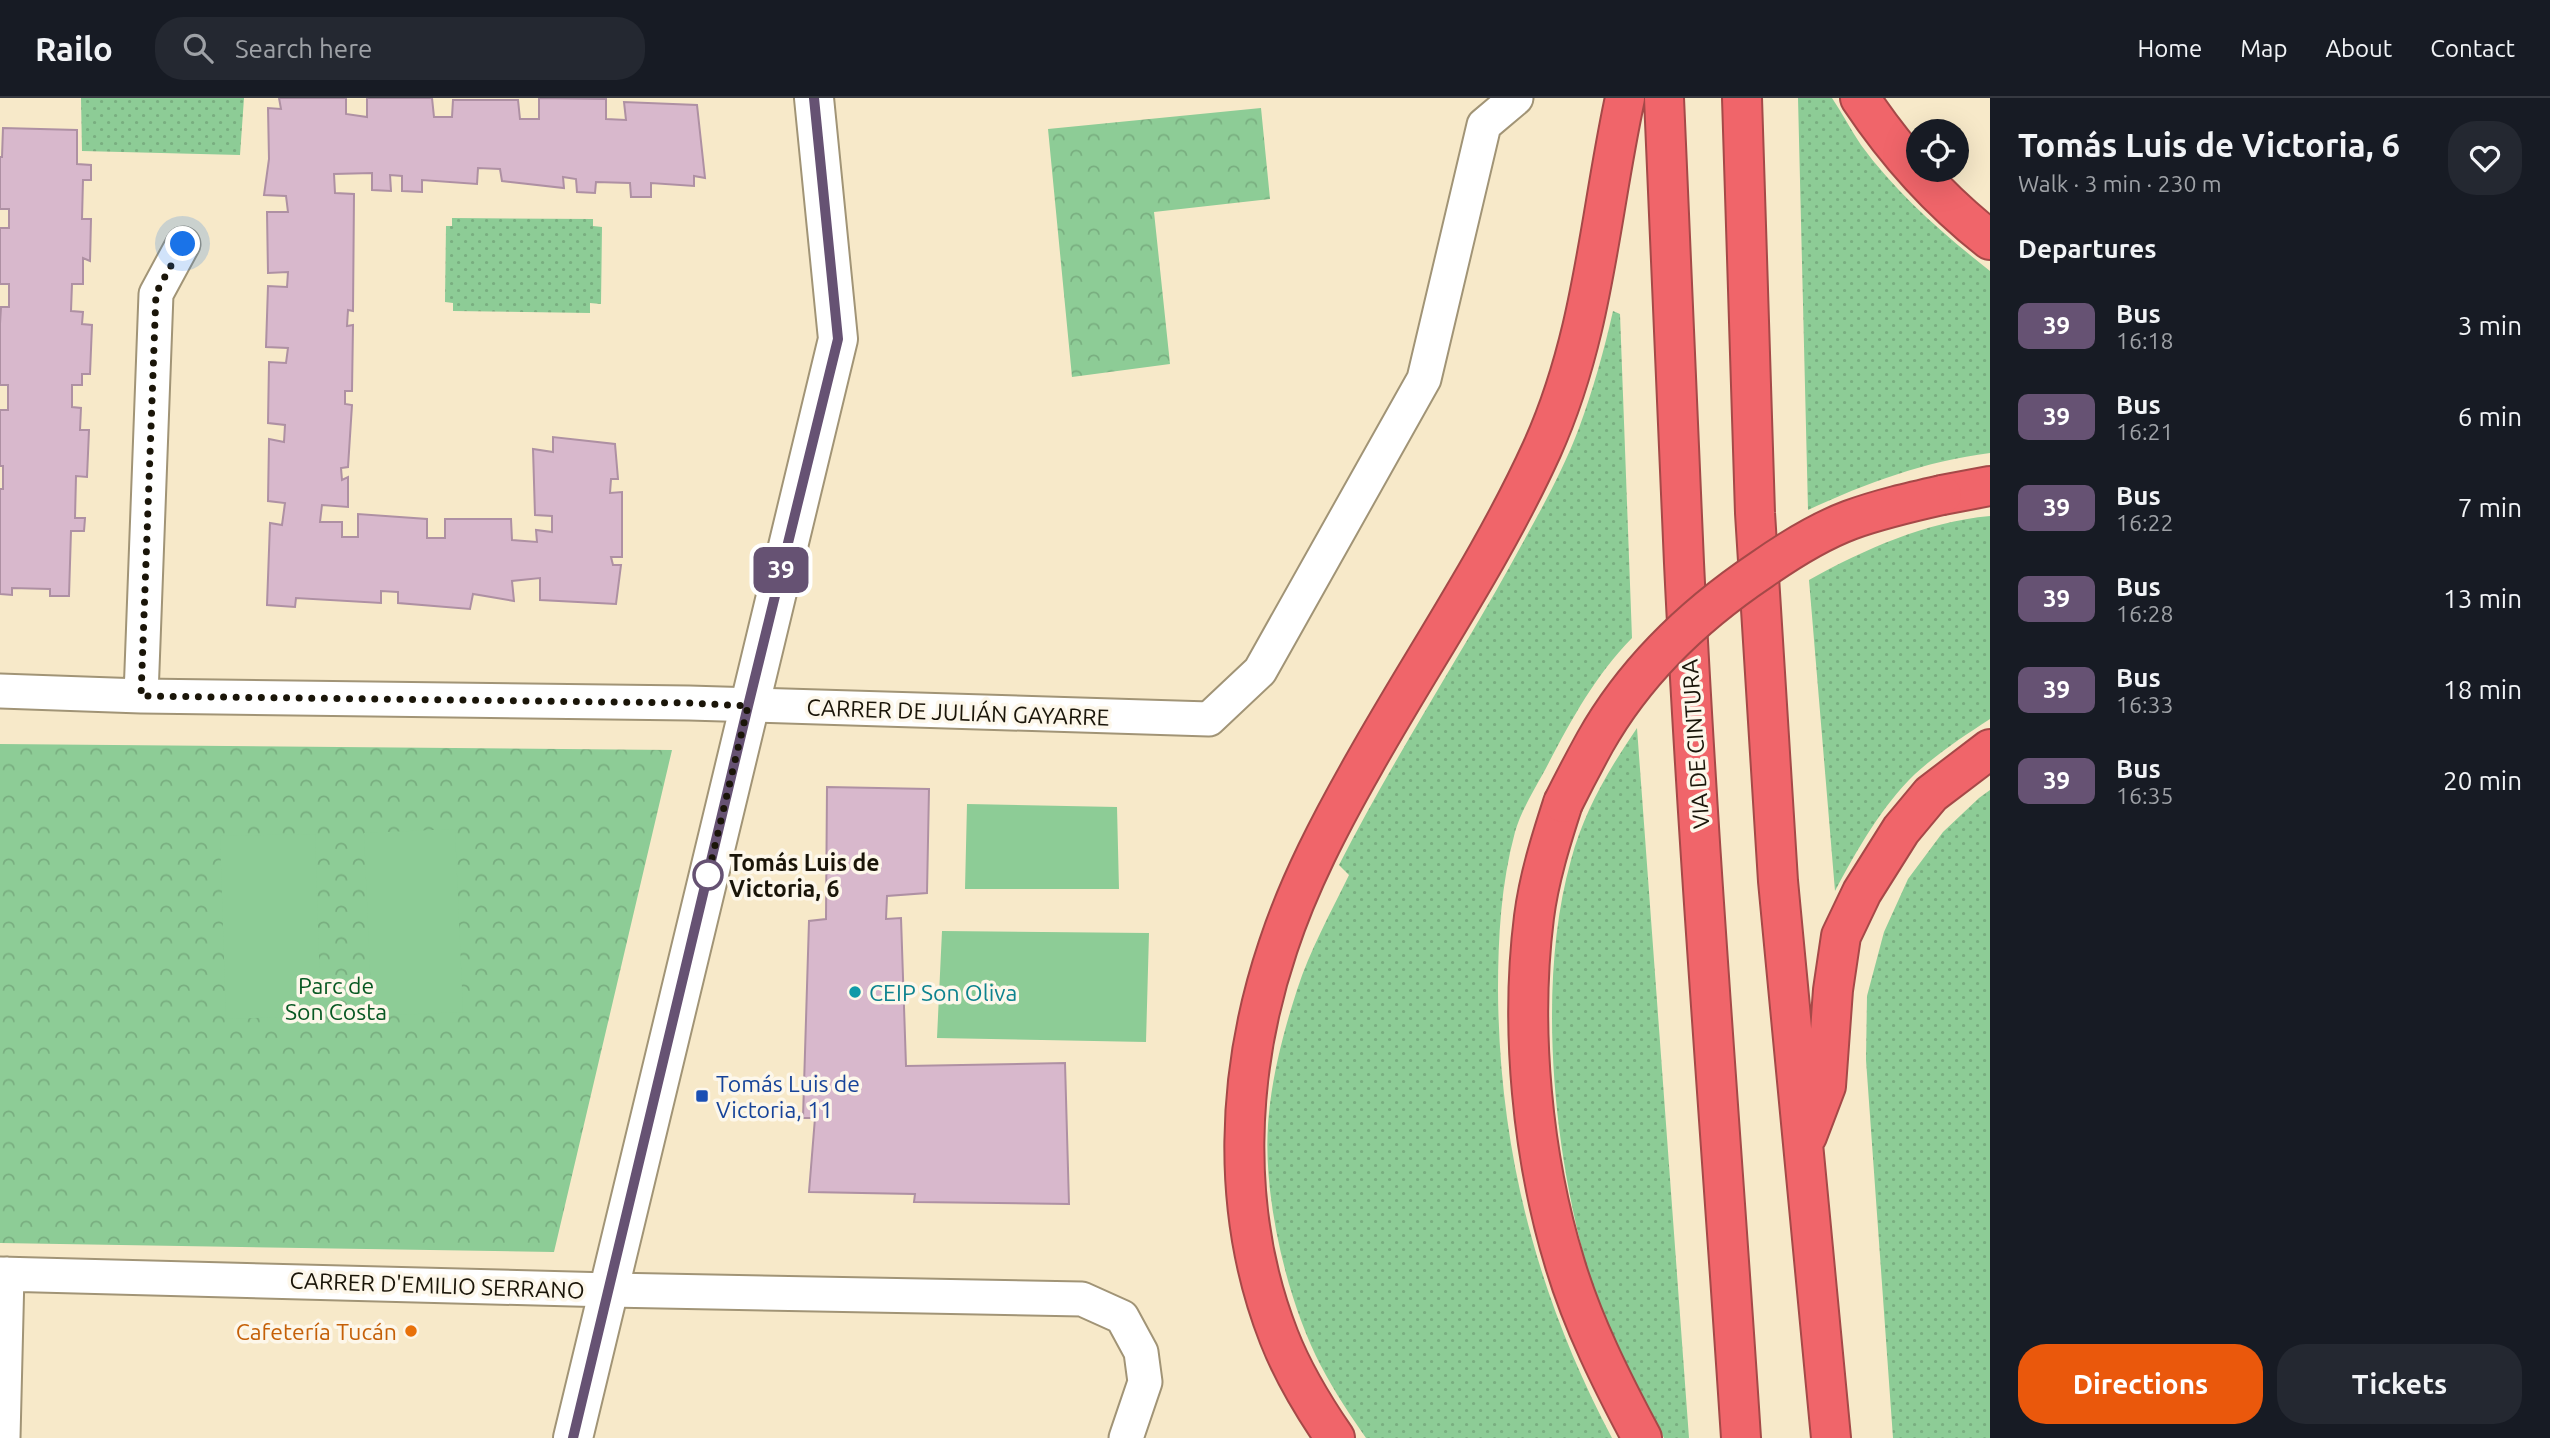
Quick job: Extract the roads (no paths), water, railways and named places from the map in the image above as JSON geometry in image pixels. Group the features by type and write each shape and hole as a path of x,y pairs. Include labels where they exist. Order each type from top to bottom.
{"highway":[{"path":"1335,1438 1307,1396 1279,1336 1259,1272 1249,1219 1243,1139 1248,1072 1260,1008 1278,946 1309,871 1363,765 1462,598 1524,486 1558,410 1581,339 1591,296 1625,98"},
{"name":"VIA DE CINTURA","path":"1664,98 1694,750 1741,1438"},
{"path":"1742,98 1760,615 1778,881 1831,1438"},
{"path":"1860,98 1907,160 1941,198 1990,240"},
{"path":"1642,1438 1611,1381 1565,1264 1546,1191 1536,1117 1529,1049 1534,915 1546,857 1563,803 1596,740 1635,683 1678,634 1734,588 1791,549 1847,521 1898,505 1990,486"},
{"path":"1804,1145 1826,1086 1833,990 1841,936 1862,892 1901,830 1939,787 1990,749"}],"street":[{"path":"573,1438 838,339 814,98"},
{"name":"CARRER DE JULIÁN GAYARRE","path":"0,691 141,696 689,703 1209,719 1260,671 1423,379 1484,125 1516,98"},
{"path":"141,696 156,293 183,244"},
{"path":"3,1438 4,1274"},
{"name":"CARRER D'EMILIO SERRANO","path":"4,1274 1082,1299 1122,1317 1141,1352 1145,1382 1126,1438"}],"place":[{"name":"Tomás Luis de Victoria, 6","path":"708,875"},
{"name":"CEIP Son Oliva","path":"855,992"},
{"name":"Tomás Luis de Victoria, 11","path":"702,1096"},
{"name":"Cafetería Tucán","path":"411,1331"}],"park label":[{"name":"Parc de Son Costa","path":"336,998"}]}
